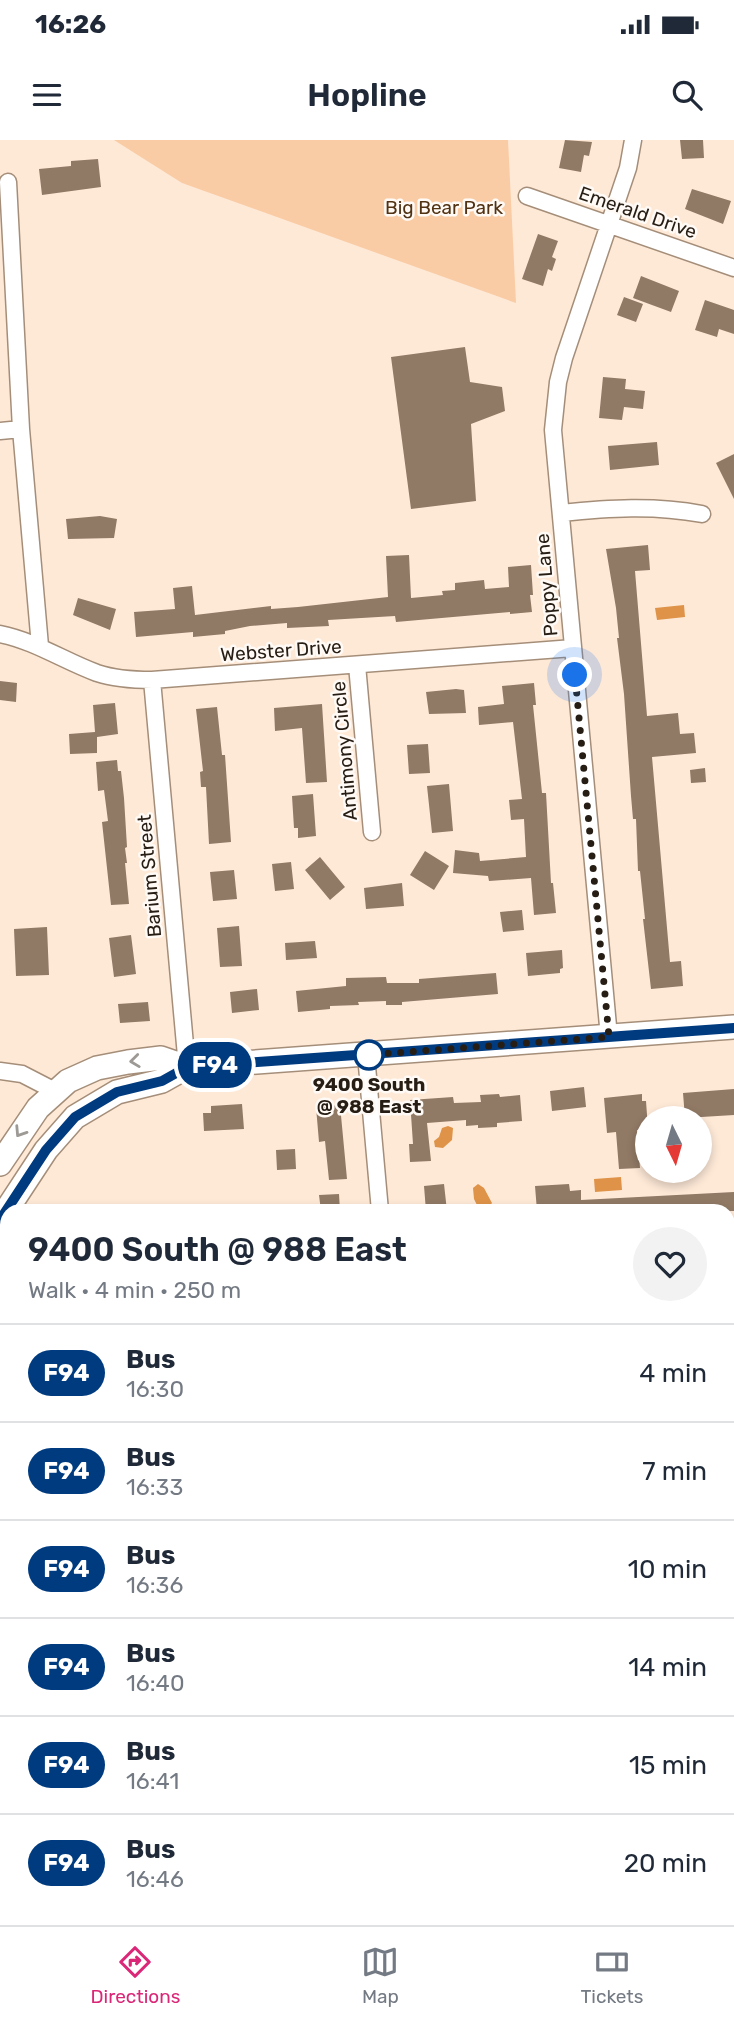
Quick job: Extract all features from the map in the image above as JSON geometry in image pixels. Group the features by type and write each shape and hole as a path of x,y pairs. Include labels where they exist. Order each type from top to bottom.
{"main road":[{"path":"0,1164 38,1108 55,1091 83,1074 114,1064 161,1058 187,1067 734,1027"},
{"path":"10,1204 46,1150 75,1117 117,1092 162,1081 187,1067"}],"street":[{"name":"Poppy Lane","path":"609,1037 553,430 558,382 564,358 610,225 628,168 633,140"},
{"path":"8,182 21,429 40,646"},
{"name":"Emerald Drive","path":"527,196 734,268"},
{"path":"0,431 21,429"},
{"path":"561,513 631,507 702,514"},
{"name":"Webster Drive","path":"0,634 40,646 99,673 122,679 152,680 573,648"},
{"name":"Antimony Circle","path":"357,665 372,832"},
{"name":"Barium Street","path":"152,680 187,1067"},
{"path":"366,1055 379,1204"},
{"path":"0,1071 22,1074 55,1091"}],"green space":[{"name":"Big Bear Park","path":"114,140 508,140 516,303 182,183"}],"shaded area":[{"path":"684,605 685,617 657,620 655,608"},
{"path":"442,1128 453,1128 452,1140 443,1148 435,1147 434,1141 439,1137"},
{"path":"621,1177 622,1190 595,1192 594,1179"},
{"path":"478,1184 484,1188 491,1204 476,1204 473,1188"}],"building":[{"path":"565,140 592,142 589,156 584,155 581,172 559,168"},
{"path":"680,140 703,140 704,158 682,159"},
{"path":"98,159 101,187 42,195 39,169 71,166 71,161"},
{"path":"692,189 731,201 723,224 685,209"},
{"path":"538,234 558,241 552,257 556,259 552,271 548,269 543,286 522,279"},
{"path":"641,276 679,291 671,312 633,298"},
{"path":"624,297 643,304 636,322 617,315"},
{"path":"705,300 734,310 734,334 719,329 717,337 695,330"},
{"path":"465,347 470,382 502,387 505,411 471,424 476,501 411,509 391,357"},
{"path":"603,377 626,379 625,389 645,391 643,409 624,407 622,420 599,418"},
{"path":"657,442 659,465 610,470 608,446"},
{"path":"734,454 734,499 716,463"},
{"path":"100,516 117,519 114,538 68,539 66,519"},
{"path":"648,545 650,570 635,571 647,716 678,713 680,734 694,733 696,753 652,757 670,962 681,961 683,986 651,989 638,871 636,819 633,819 616,608 606,549"},
{"path":"409,555 411,598 443,595 442,591 455,590 455,583 484,580 485,589 509,587 508,567 531,565 532,612 396,622 395,616 328,620 329,626 287,628 287,623 250,626 225,631 225,634 193,637 193,632 136,637 134,612 175,609 173,588 192,586 195,615 388,597 386,556"},
{"path":"78,598 116,609 110,630 73,615"},
{"path":"0,681 17,683 16,702 0,700"},
{"path":"534,683 536,705 533,705 542,793 546,793 551,883 556,913 534,915 531,878 489,881 488,876 453,873 455,850 479,853 480,861 526,857 524,819 511,820 509,800 522,799 513,722 479,725 478,707 504,704 502,686"},
{"path":"464,690 466,713 429,714 426,692"},
{"path":"115,703 118,734 97,737 97,753 70,754 69,734 95,732 93,705"},
{"path":"322,704 327,782 306,783 302,728 275,731 274,708"},
{"path":"217,707 222,755 225,755 231,842 209,844 206,787 201,787 200,772 203,771 196,709"},
{"path":"428,744 430,773 409,774 407,745"},
{"path":"117,760 124,798 129,904 111,905 102,822 108,821 104,790 98,791 96,762"},
{"path":"705,768 706,782 691,783 690,770"},
{"path":"449,784 453,831 432,833 427,786"},
{"path":"313,794 316,836 298,838 298,828 294,828 292,796"},
{"path":"425,851 449,866 434,890 410,875"},
{"path":"320,857 345,887 330,900 305,870"},
{"path":"291,862 294,889 275,891 272,864"},
{"path":"234,870 237,899 213,901 210,872"},
{"path":"402,883 404,906 366,909 364,888"},
{"path":"522,910 524,930 503,932 500,912"},
{"path":"239,926 242,966 220,967 217,928"},
{"path":"47,927 49,975 16,976 14,929"},
{"path":"131,935 136,974 114,977 109,938"},
{"path":"315,941 317,958 286,960 285,943"},
{"path":"562,950 563,968 560,973 528,976 526,953"},
{"path":"496,973 498,994 402,1002 402,1005 386,1005 386,1001 358,1002 359,1005 330,1006 330,1009 298,1012 296,991 346,986 346,978 386,977 387,983 419,983 419,979"},
{"path":"257,989 259,1010 232,1013 230,992"},
{"path":"148,1002 150,1021 120,1023 118,1004"},
{"path":"584,1087 586,1107 552,1111 550,1091"},
{"path":"734,1089 734,1115 712,1116 712,1106 684,1106 683,1093"},
{"path":"499,1094 500,1097 520,1095 522,1121 478,1128 478,1125 466,1126 466,1120 427,1123 431,1161 410,1162 409,1144 413,1144 410,1100 453,1097 454,1103 481,1102 480,1095"},
{"path":"642,1094 642,1101 646,1101 646,1106 635,1106 635,1168 619,1169 616,1132 607,1133 604,1098"},
{"path":"242,1104 244,1129 204,1131 203,1113 211,1113 211,1106"},
{"path":"340,1105 347,1179 329,1180 325,1141 319,1142 316,1107"},
{"path":"295,1149 296,1169 277,1170 276,1150"},
{"path":"444,1184 446,1204 425,1204 424,1186"},
{"path":"569,1184 570,1191 581,1190 581,1200 734,1192 734,1204 536,1204 535,1186"},
{"path":"339,1194 340,1204 320,1204 319,1195"}],"bus line":[{"name":"F94","path":"11,1204 46,1150 75,1117 117,1092 162,1081 187,1067 734,1028"}],"place":[{"name":"9400 South @ 988 East","path":"369,1055"}],"route":[{"path":"369,1055 366,1055 609,1037 575,675"}]}
